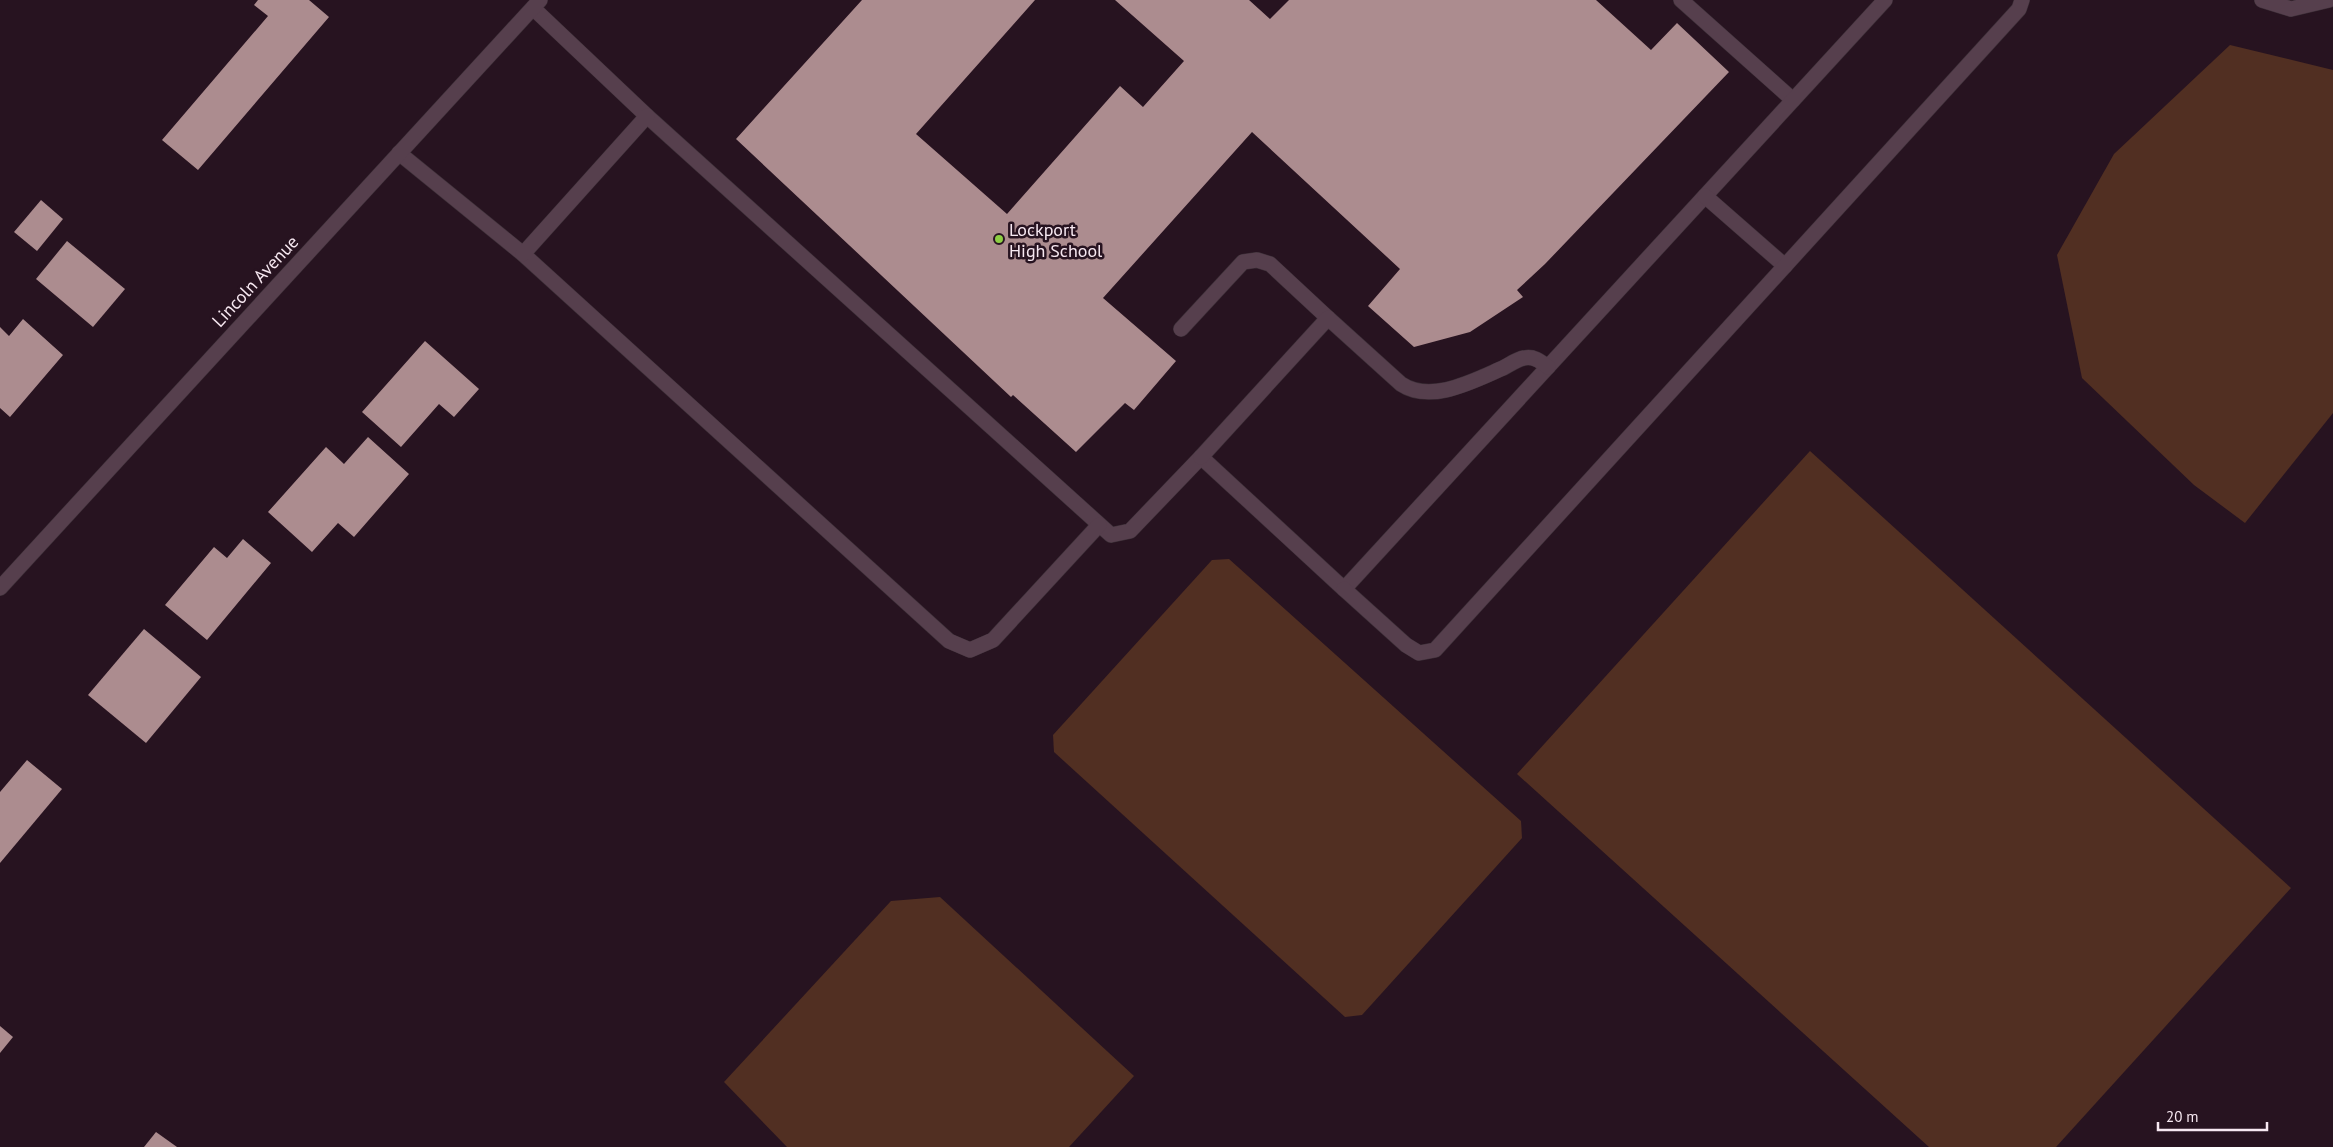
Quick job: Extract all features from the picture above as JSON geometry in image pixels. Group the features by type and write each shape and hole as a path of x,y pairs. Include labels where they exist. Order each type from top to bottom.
{"street":[{"path":"1681,0 1792,100"},
{"path":"1344,589 1885,0"},
{"path":"1201,457 1406,645 1419,653 1435,650 2019,8 2022,0"},
{"path":"2262,0 2291,9 2329,0"},
{"path":"536,4 647,116 1111,535 1130,531 1201,457 1328,318"},
{"name":"Lincoln Avenue","path":"0,588 536,4"},
{"path":"522,254 647,116"},
{"path":"399,153 522,254 949,641 970,650 993,640 1098,525"},
{"path":"1705,196 1784,266"},
{"path":"1181,329 1243,262 1257,260 1270,264 1412,392 1429,392 1468,384 1523,358 1537,358 1548,367"}],"shaded area":[{"path":"2230,45 2333,70 2333,413 2245,523 2194,485 2082,378 2057,255 2114,154"},
{"path":"1810,451 2291,888 2056,1147 1929,1147 1517,774"},
{"path":"1229,559 1521,821 1522,838 1362,1015 1345,1017 1054,752 1053,735 1212,560"},
{"path":"940,897 1134,1076 1069,1147 787,1147 724,1082 891,901"}],"building":[{"path":"258,0 309,0 329,17 198,170 162,140 268,16 254,5"},
{"name":"Lockport High School","path":"862,0 1035,0 916,134 1007,214 1120,86 1143,107 1184,61 1115,0 1249,0 1270,19 1289,0 1596,0 1651,50 1677,23 1729,72 1545,264 1517,290 1523,297 1470,332 1414,347 1368,306 1400,269 1252,132 1103,298 1176,361 1134,410 1125,403 1076,452 1013,395 1011,397 736,139"},
{"path":"41,200 63,219 37,251 14,232"},
{"path":"67,241 125,289 93,327 36,279"},
{"path":"23,319 63,355 10,417 0,408 0,327 9,336"},
{"path":"425,341 479,389 454,417 439,404 401,447 362,412"},
{"path":"368,437 409,474 354,537 338,523 312,552 268,512 326,447 344,464"},
{"path":"243,539 271,563 207,640 165,605 214,547 227,558"},
{"path":"144,629 201,677 146,743 88,695"},
{"path":"27,760 62,789 0,863 0,792"},
{"path":"0,1026 13,1037 0,1053"},
{"path":"156,1132 177,1147 144,1147"}],"place":[{"name":"Lockport High School","path":"999,239"}]}
